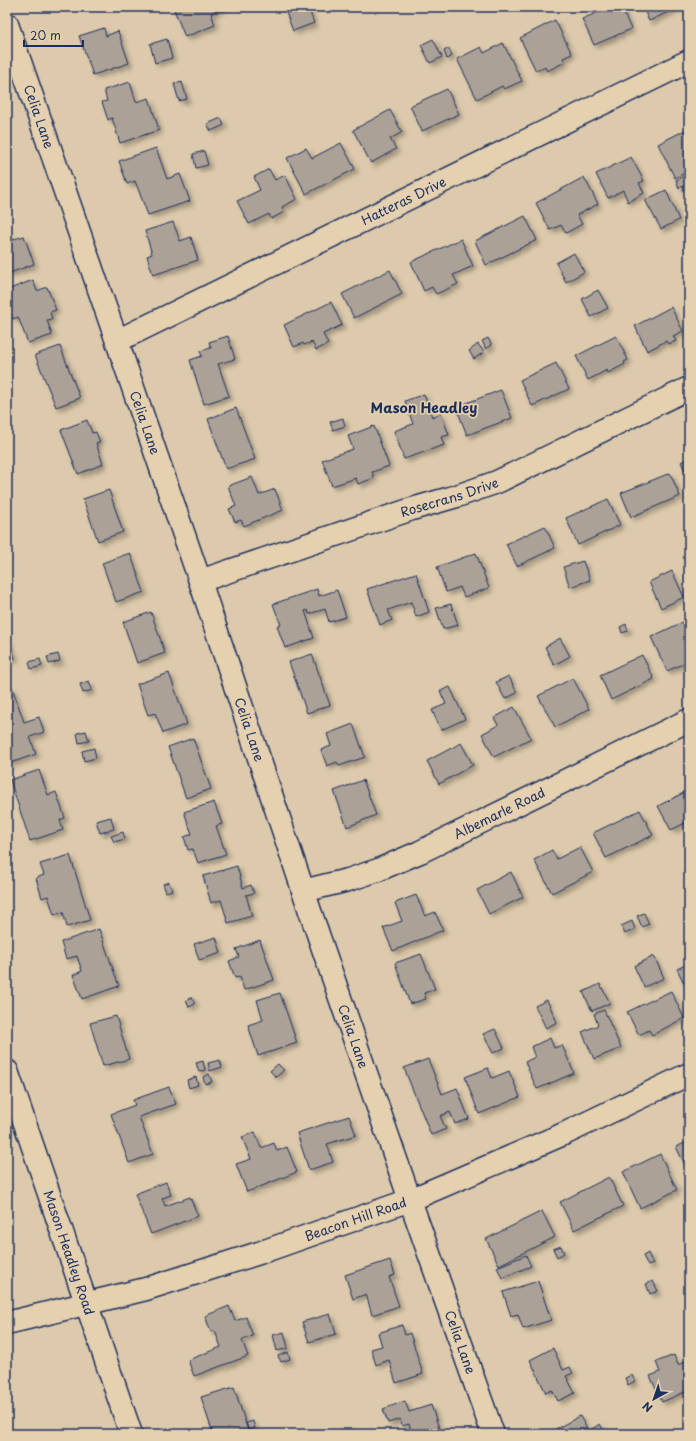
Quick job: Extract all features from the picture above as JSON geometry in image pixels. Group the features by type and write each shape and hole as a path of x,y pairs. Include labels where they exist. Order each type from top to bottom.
{"street":[{"name":"Celia Lane","path":"7,24 200,581 303,891 493,1434"},
{"name":"Hatteras Drive","path":"117,341 689,61"},
{"name":"Rosecrans Drive","path":"200,581 412,509 457,496 497,482 689,388"},
{"name":"Albemarle Road","path":"303,891 348,880 378,870 420,852 689,720"},
{"name":"Mason Headley Road","path":"7,1071 130,1434"},
{"name":"Beacon Hill Road","path":"7,1323 86,1305 146,1289 259,1253 410,1200 566,1133 689,1074"}],"building":[{"path":"173,7 224,7 211,13 215,25 185,37"},
{"path":"292,7 308,7 314,23 293,31 285,10"},
{"path":"610,7 621,7 631,29 594,45 582,19"},
{"path":"643,7 679,7 649,21"},
{"path":"555,20 572,54 563,58 565,62 547,71 545,67 536,71 520,38"},
{"path":"104,28 106,36 118,31 129,63 93,75 79,36"},
{"path":"167,39 172,58 155,63 150,44"},
{"path":"433,39 442,57 430,63 421,45"},
{"path":"503,43 522,81 504,89 502,86 477,99 457,59 481,47 484,53"},
{"path":"449,48 452,56 447,59 444,51"},
{"path":"130,82 136,102 149,98 159,130 120,143 112,118 108,120 102,102 107,101 104,90"},
{"path":"182,82 187,99 179,101 174,84"},
{"path":"447,89 459,114 422,131 410,106"},
{"path":"390,110 402,132 390,139 396,149 371,163 353,130"},
{"path":"221,118 224,125 211,131 207,124"},
{"path":"689,128 689,171 675,178 658,144"},
{"path":"341,143 355,169 306,194 287,158 306,148 312,158"},
{"path":"156,148 167,179 180,174 190,201 148,215 135,181 127,184 119,161"},
{"path":"204,151 208,165 196,168 193,154"},
{"path":"631,157 644,181 639,183 644,193 628,202 623,190 608,198 596,174"},
{"path":"269,169 275,180 285,175 297,199 282,207 284,212 271,219 269,214 249,224 237,201 260,190 254,177"},
{"path":"686,176 689,184 679,188 676,180"},
{"path":"584,177 598,204 577,215 582,224 566,233 561,225 550,230 536,203"},
{"path":"666,190 679,220 661,229 645,200"},
{"path":"525,216 537,240 486,265 475,241"},
{"path":"173,222 180,241 191,237 198,260 153,275 147,256 152,254 145,231"},
{"path":"7,229 11,240 24,236 34,264 7,274"},
{"path":"461,239 473,266 453,275 458,284 436,294 432,287 424,291 411,262"},
{"path":"574,253 584,272 566,282 556,263"},
{"path":"390,270 402,294 354,318 342,294"},
{"path":"33,280 37,291 47,287 56,310 50,312 52,319 47,320 52,335 28,343 18,317 13,319 7,304 7,290"},
{"path":"598,290 608,308 591,317 582,299"},
{"path":"331,302 342,325 323,334 328,344 316,350 312,342 304,345 303,343 294,347 284,325"},
{"path":"671,307 683,331 673,336 676,341 668,344 666,341 647,351 635,326"},
{"path":"228,336 235,359 218,364 229,396 204,404 190,360 202,356 200,351 211,348 209,342"},
{"path":"616,336 628,360 624,362 625,364 608,373 607,370 588,380 576,356"},
{"path":"488,338 492,345 486,349 482,341"},
{"path":"478,344 484,352 474,359 469,351"},
{"path":"60,346 80,398 56,407 35,355"},
{"path":"556,363 569,389 532,406 520,380"},
{"path":"501,390 512,418 467,435 456,407"},
{"path":"424,394 432,417 441,413 449,435 441,437 444,445 404,459 394,431 413,424 405,401"},
{"path":"236,408 255,459 226,469 208,419"},
{"path":"343,418 345,426 333,430 330,422"},
{"path":"87,420 92,433 96,432 100,442 96,443 103,464 78,474 61,430"},
{"path":"374,426 389,466 372,472 374,478 358,484 356,478 332,486 322,460 353,449 348,436"},
{"path":"689,458 689,480 681,462"},
{"path":"670,473 680,496 631,517 621,493"},
{"path":"252,477 259,495 275,489 283,510 244,526 241,520 235,522 229,509 236,506 228,486"},
{"path":"109,490 123,532 98,541 83,499"},
{"path":"608,499 620,525 578,545 566,518"},
{"path":"545,526 555,548 517,566 506,544"},
{"path":"130,553 144,592 116,602 102,563"},
{"path":"476,553 489,588 464,597 460,587 446,592 437,567"},
{"path":"583,561 590,580 570,587 563,567"},
{"path":"672,571 684,597 661,608 649,582"},
{"path":"416,573 429,612 416,617 411,602 388,610 392,620 380,625 367,589"},
{"path":"317,589 319,596 337,590 346,617 329,622 325,609 309,614 308,610 305,611 314,638 285,648 277,626 281,625 273,604"},
{"path":"451,604 458,625 443,629 436,608"},
{"path":"151,612 165,653 137,663 123,622"},
{"path":"687,620 689,624 689,661 667,671 651,637"},
{"path":"626,624 628,631 622,633 620,627"},
{"path":"560,638 570,656 554,665 545,647"},
{"path":"8,640 15,658 7,661 7,641"},
{"path":"58,654 60,661 49,664 47,657"},
{"path":"312,654 330,705 307,713 289,662"},
{"path":"642,655 654,679 611,700 600,675"},
{"path":"40,659 42,666 31,669 29,662"},
{"path":"169,673 187,724 163,733 155,713 148,715 137,684"},
{"path":"509,676 517,693 505,699 496,682"},
{"path":"573,678 589,709 555,727 538,696"},
{"path":"89,681 92,690 83,693 80,684"},
{"path":"12,687 24,722 39,717 44,732 30,737 36,754 8,764 7,688"},
{"path":"450,687 465,719 441,730 432,710 446,704 440,691"},
{"path":"514,707 531,738 494,757 482,734 498,725 494,718"},
{"path":"353,724 365,757 339,766 337,762 327,766 321,750 331,746 327,734"},
{"path":"86,731 89,741 79,743 77,733"},
{"path":"193,738 211,789 186,798 168,747"},
{"path":"461,743 473,765 439,784 427,761"},
{"path":"94,748 96,758 84,761 82,751"},
{"path":"39,770 48,795 56,792 65,818 60,820 63,830 30,841 10,780"},
{"path":"363,780 376,815 347,827 334,791"},
{"path":"689,790 689,821 671,830 658,806"},
{"path":"214,802 222,824 216,826 226,854 198,863 193,849 188,850 184,837 192,834 184,812"},
{"path":"640,810 653,835 606,858 593,833"},
{"path":"111,817 114,829 100,833 96,821"},
{"path":"123,832 125,839 114,842 111,836"},
{"path":"580,847 593,872 552,893 534,860 552,850 557,859"},
{"path":"70,855 90,920 67,927 63,912 54,915 48,896 42,898 36,878 44,875 40,864"},
{"path":"237,866 243,888 251,885 254,893 246,895 252,916 228,923 221,900 211,903 203,876"},
{"path":"511,872 523,897 489,914 477,890"},
{"path":"169,882 172,890 166,892 163,884"},
{"path":"416,895 425,916 435,912 443,930 393,951 383,928 402,921 395,903"},
{"path":"644,913 649,924 642,927 637,916"},
{"path":"632,921 635,929 625,934 621,926"},
{"path":"99,929 119,986 82,999 73,975 82,971 77,956 66,959 61,942"},
{"path":"216,937 221,953 199,960 194,944"},
{"path":"260,940 274,980 244,990 240,977 235,978 229,961 239,957 236,949"},
{"path":"421,954 435,989 424,993 426,999 410,1004 395,963"},
{"path":"654,956 664,978 644,987 634,966"},
{"path":"689,963 689,993 677,969"},
{"path":"600,984 610,1003 592,1011 583,992"},
{"path":"671,991 684,1018 652,1035 649,1030 639,1035 627,1012"},
{"path":"280,993 297,1043 258,1056 248,1025 263,1020 257,1000"},
{"path":"192,997 195,1004 189,1007 186,1000"},
{"path":"547,1000 557,1022 546,1028 535,1006"},
{"path":"604,1010 621,1048 594,1059 582,1032 598,1025 594,1014"},
{"path":"116,1016 129,1059 103,1066 90,1023"},
{"path":"495,1029 504,1048 493,1053 483,1034"},
{"path":"550,1038 554,1048 562,1045 574,1073 537,1089 525,1062 535,1057 531,1047"},
{"path":"428,1059 442,1094 457,1088 469,1119 455,1124 450,1112 440,1116 446,1129 431,1135 404,1068"},
{"path":"220,1060 222,1067 210,1071 208,1063"},
{"path":"203,1061 205,1070 199,1072 196,1063"},
{"path":"278,1064 284,1070 276,1077 270,1071"},
{"path":"488,1068 492,1078 509,1071 520,1097 479,1114 465,1077"},
{"path":"209,1074 212,1082 205,1084 203,1077"},
{"path":"196,1077 198,1085 189,1088 187,1080"},
{"path":"169,1087 176,1104 139,1117 153,1154 129,1163 111,1114 135,1105 133,1100"},
{"path":"349,1116 356,1135 327,1144 333,1162 309,1170 297,1133"},
{"path":"255,1132 261,1148 274,1143 277,1151 287,1147 297,1172 247,1192 236,1164 251,1159 242,1137"},
{"path":"689,1141 689,1172 676,1147"},
{"path":"660,1154 677,1190 640,1208 623,1172"},
{"path":"609,1177 623,1206 574,1230 560,1202"},
{"path":"166,1182 171,1195 162,1198 165,1206 190,1197 198,1216 151,1234 135,1194"},
{"path":"542,1211 555,1237 499,1265 486,1239"},
{"path":"561,1246 564,1253 557,1257 553,1249"},
{"path":"648,1253 653,1264 648,1266 643,1256"},
{"path":"526,1255 531,1266 502,1278 497,1267"},
{"path":"390,1260 395,1275 389,1277 399,1306 372,1315 366,1294 353,1299 345,1275"},
{"path":"538,1281 551,1320 523,1329 518,1314 511,1316 503,1292"},
{"path":"653,1281 658,1291 650,1294 646,1284"},
{"path":"229,1306 235,1321 246,1317 253,1336 242,1340 248,1356 194,1376 188,1360 221,1347 215,1331 211,1332 205,1316"},
{"path":"330,1314 336,1334 309,1342 302,1322"},
{"path":"402,1325 405,1335 410,1333 423,1374 396,1383 389,1360 376,1365 371,1349 382,1346 378,1333"},
{"path":"284,1332 288,1348 277,1351 273,1335"},
{"path":"553,1348 563,1370 570,1367 573,1373 566,1376 575,1393 558,1401 552,1390 546,1393 530,1360"},
{"path":"288,1352 290,1359 281,1362 278,1356"},
{"path":"674,1355 678,1365 689,1360 689,1390 662,1402 650,1376 660,1372 656,1362"},
{"path":"632,1375 635,1381 628,1385 625,1378"},
{"path":"234,1387 249,1434 213,1434 201,1397"},
{"path":"405,1401 409,1412 431,1405 441,1434 412,1434 409,1424 402,1426 400,1419 388,1423 383,1409"},
{"path":"580,1416 588,1431 600,1424 606,1434 554,1434 552,1431"},
{"path":"253,1421 255,1428 249,1430 246,1423"}],"district":[{"name":"Mason Headley","path":"424,408"}]}
